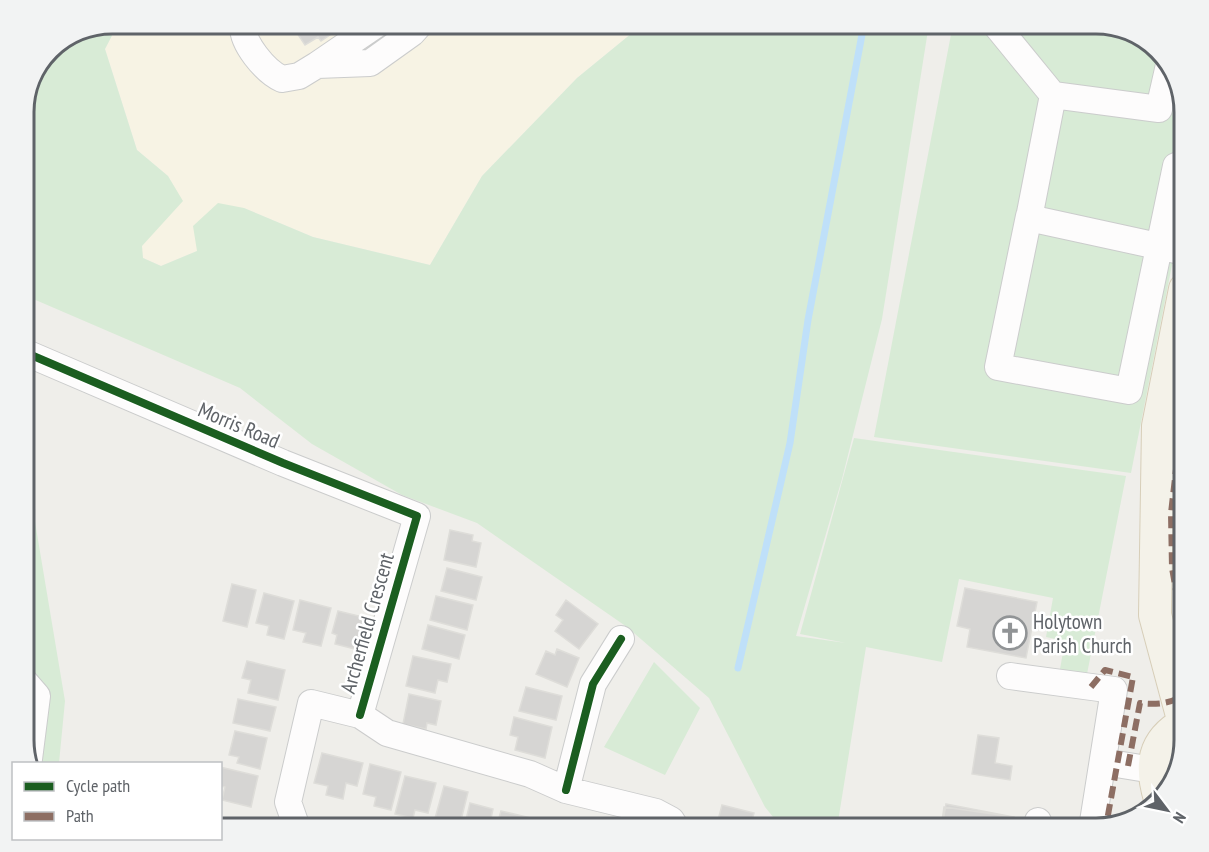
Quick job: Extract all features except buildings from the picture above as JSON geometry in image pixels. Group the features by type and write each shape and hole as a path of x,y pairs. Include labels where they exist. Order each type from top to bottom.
{"main road":[{"path":"1174,345 1158,426 1155,615 1174,686"},
{"path":"1157,780 1166,738 1174,731"}],"street":[{"path":"244,34 245,39 275,76 290,79 317,65 362,34"},
{"path":"317,65 370,63 411,34"},
{"path":"1003,34 1053,95 1159,109 1166,78"},
{"path":"1053,95 998,368 1129,391 1174,176"},
{"path":"1029,216 1029,218 1174,250"},
{"name":"Morris Road","path":"35,357 283,463 417,516 408,542"},
{"name":"Archerfield Crescent","path":"360,715 408,542"},
{"path":"566,790 593,684 621,639"},
{"path":"1010,676 1114,690 1094,818"},
{"path":"35,694 37,696 35,710"},
{"name":"Archerfield Crescent","path":"294,818 288,802 311,703 360,715 387,734 530,774 566,790 656,812 667,818"},
{"path":"1104,762 1145,780"}],"shaded area":[{"path":"113,34 631,34 577,78 482,176 430,265 313,237 244,208 197,251 161,266 143,258 141,246 182,201 168,176 137,150 105,49"}],"green space":[{"path":"113,34 105,49 137,150 168,176 183,201 142,246 143,258 161,266 197,251 193,226 218,203 244,208 313,237 430,265 482,176 577,78 631,34 927,34 882,319 842,479 796,636 846,643 800,634 854,438 1126,476 1087,674 1060,669 1065,641 1046,637 1053,598 959,579 942,662 866,647 839,818 774,818 765,807 709,698 627,627 477,523 402,495 312,444 240,388 35,300 35,108 37,93 51,65 74,45 88,39"},
{"path":"951,34 1096,34 1121,39 1144,51 1158,65 1166,78 1173,98 1174,255 1131,473 874,437"},
{"path":"35,522 65,701 59,762 38,762 35,744"},
{"path":"654,662 700,708 665,775 604,747"}],"waterway":[{"path":"738,668 790,443 808,320 862,34"}],"marked path":[{"path":"1174,487 1171,513 1174,579"},
{"path":"1091,687 1105,670 1133,677 1108,817"},
{"path":"1128,766 1140,703 1164,703 1174,699"}],"cycle path":[{"path":"35,357 283,463 417,516 360,715"},
{"path":"566,790 593,684 621,639"}],"place":[{"name":"Holytown Parish Church","path":"1010,633"}]}
